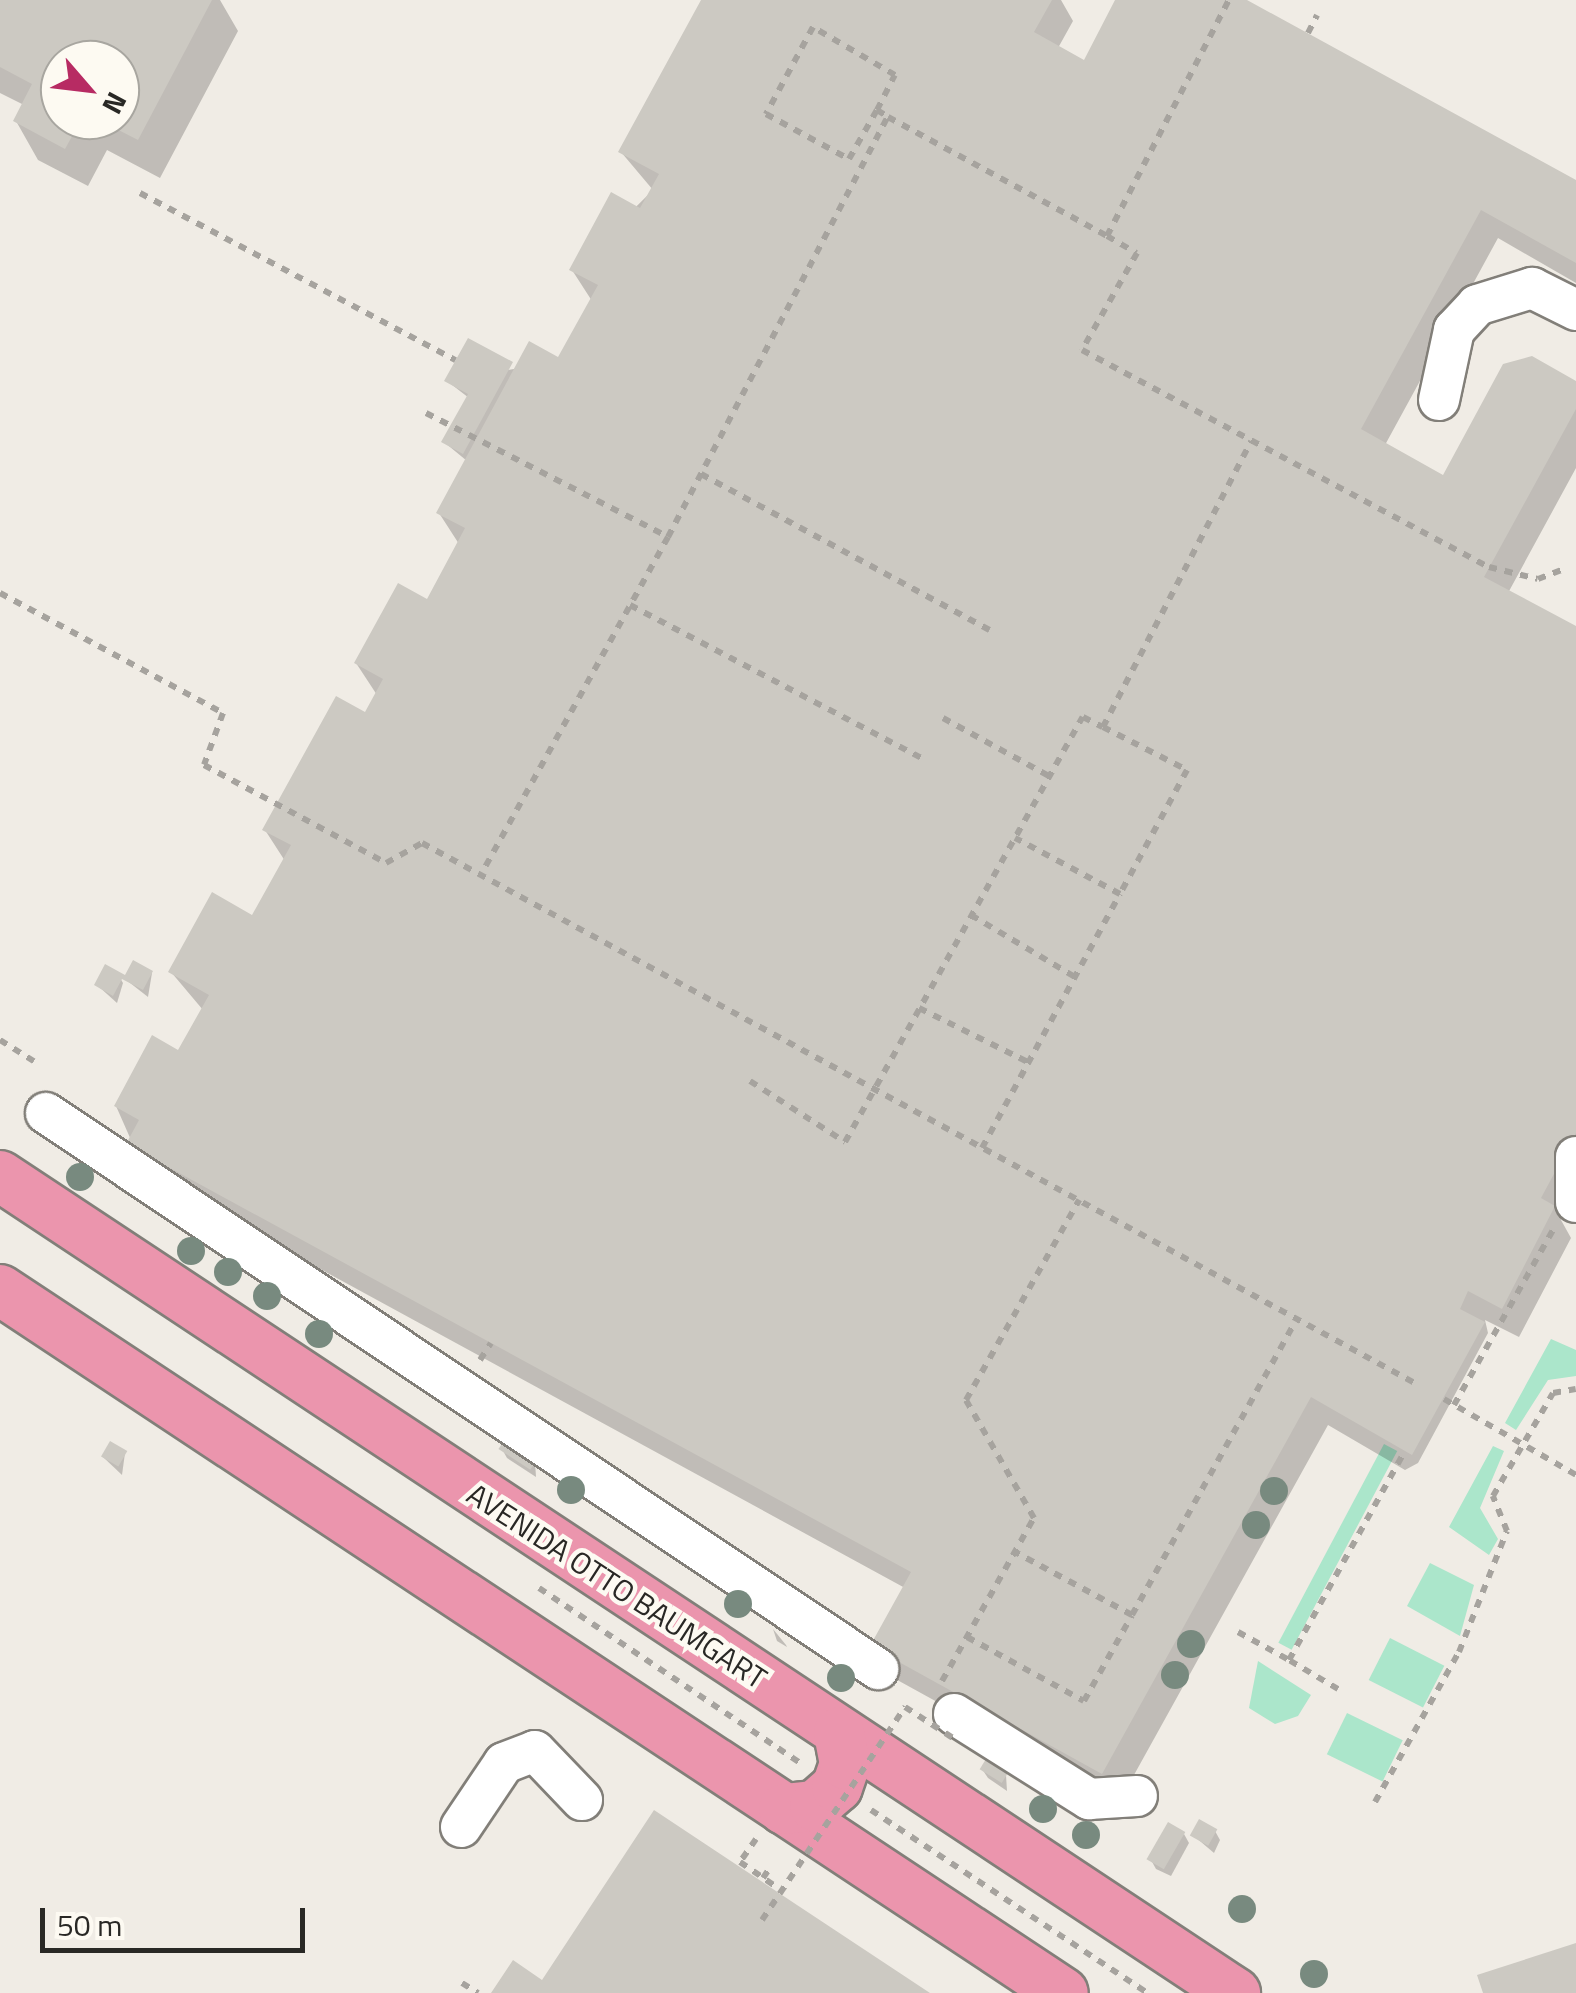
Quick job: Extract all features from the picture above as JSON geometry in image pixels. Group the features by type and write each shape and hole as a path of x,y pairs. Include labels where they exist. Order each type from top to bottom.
{"main road":[{"name":"AVENIDA OTTO BAUMGART","path":"0,1176 1236,1993"},
{"path":"0,1290 776,1826 850,1852 1063,1993"},
{"path":"776,1826 816,1806 836,1788 845,1764 839,1733"},
{"path":"850,1852 842,1827 853,1798 902,1775"}],"lane":[{"path":"1439,400 1454,330 1477,306 1532,288 1576,310"},
{"path":"46,1113 878,1669"},
{"path":"1575,1200 1576,1157"},
{"path":"950,1713 1089,1799 1106,1805 1137,1796"},
{"path":"461,1827 504,1763 536,1751 582,1800"}],"path":[{"path":"1106,236 1229,0"},
{"path":"1308,33 1317,15"},
{"path":"813,28 895,75 877,110 849,159 766,114 813,28"},
{"path":"877,110 1137,252 1082,350 1488,567 1538,579 1568,568"},
{"path":"481,876 668,537 888,116"},
{"path":"140,193 455,360"},
{"path":"426,412 668,537"},
{"path":"1103,726 1252,441"},
{"path":"701,474 990,630"},
{"path":"0,593 223,713 204,765 386,863 422,844 1418,1385"},
{"path":"630,605 922,758"},
{"path":"750,1081 845,1142 1083,716 1188,770 982,1148"},
{"path":"943,718 1049,776"},
{"path":"1014,838 1120,894"},
{"path":"970,915 1075,977"},
{"path":"918,1008 1028,1062"},
{"path":"0,1040 34,1062"},
{"path":"762,1920 905,1707 950,1713 967,1638 1034,1518 966,1400 1079,1200"},
{"path":"1454,1405 1575,1200"},
{"path":"967,1638 1084,1701 1297,1319"},
{"path":"1375,1802 1459,1652 1506,1531 1493,1496 1553,1393 1576,1389"},
{"path":"1444,1399 1576,1475"},
{"path":"1289,1660 1404,1451"},
{"path":"1015,1552 1132,1615"},
{"path":"1238,1632 1338,1688"},
{"path":"776,1826 757,1836 740,1862 781,1890"},
{"path":"762,1878 769,1869"},
{"path":"462,1982 478,1993"}],"green space":[{"path":"1551,1339 1576,1350 1576,1376 1548,1380 1516,1430 1505,1423"},
{"path":"1384,1444 1397,1451 1292,1650 1278,1643"},
{"path":"1493,1446 1504,1451 1480,1508 1498,1539 1489,1555 1449,1527"},
{"path":"1430,1563 1474,1585 1460,1636 1407,1606"},
{"path":"1390,1638 1444,1666 1423,1708 1369,1680"},
{"path":"1258,1661 1311,1695 1298,1716 1275,1724 1249,1708"},
{"path":"1347,1713 1403,1740 1383,1782 1327,1754"}],"building":[{"path":"0,0 212,0 140,136 140,40 40,40 40,136 13,121 32,84 0,67"},
{"path":"701,0 1052,0 1034,32 1084,60 1115,0 1247,0 1576,180 1576,263 1481,210 1361,429 1443,475 1503,364 1532,356 1576,381 1576,409 1484,577 1576,626 1576,1133 1541,1198 1555,1206 1502,1309 1468,1291 1460,1309 1485,1322 1412,1455 1311,1397 1102,1774 870,1646 911,1572 126,1144 139,1120 114,1106 152,1035 178,1050 209,995 168,972 212,892 252,915 291,845 262,830 336,696 365,712 383,679 354,663 398,583 427,599 465,528 436,513 529,341 558,357 598,285 569,270 611,192 640,208 659,174 618,152"},
{"path":"48,140 70,140 65,149"},
{"path":"468,338 513,362 463,454 441,442 468,394 444,381"},
{"path":"133,960 153,971 143,990 122,979 113,996 94,985 105,964 125,975"},
{"path":"505,1439 537,1460 530,1470 498,1449"},
{"path":"110,1441 127,1451 118,1467 101,1457"},
{"path":"986,1759 1008,1773 1002,1783 980,1769"},
{"path":"654,1810 930,1993 491,1993 513,1960 542,1980"},
{"path":"1199,1819 1217,1829 1208,1846 1190,1836"},
{"path":"1168,1822 1185,1832 1164,1869 1146,1859"},
{"path":"1576,1943 1576,1993 1483,1993 1477,1975"}]}
